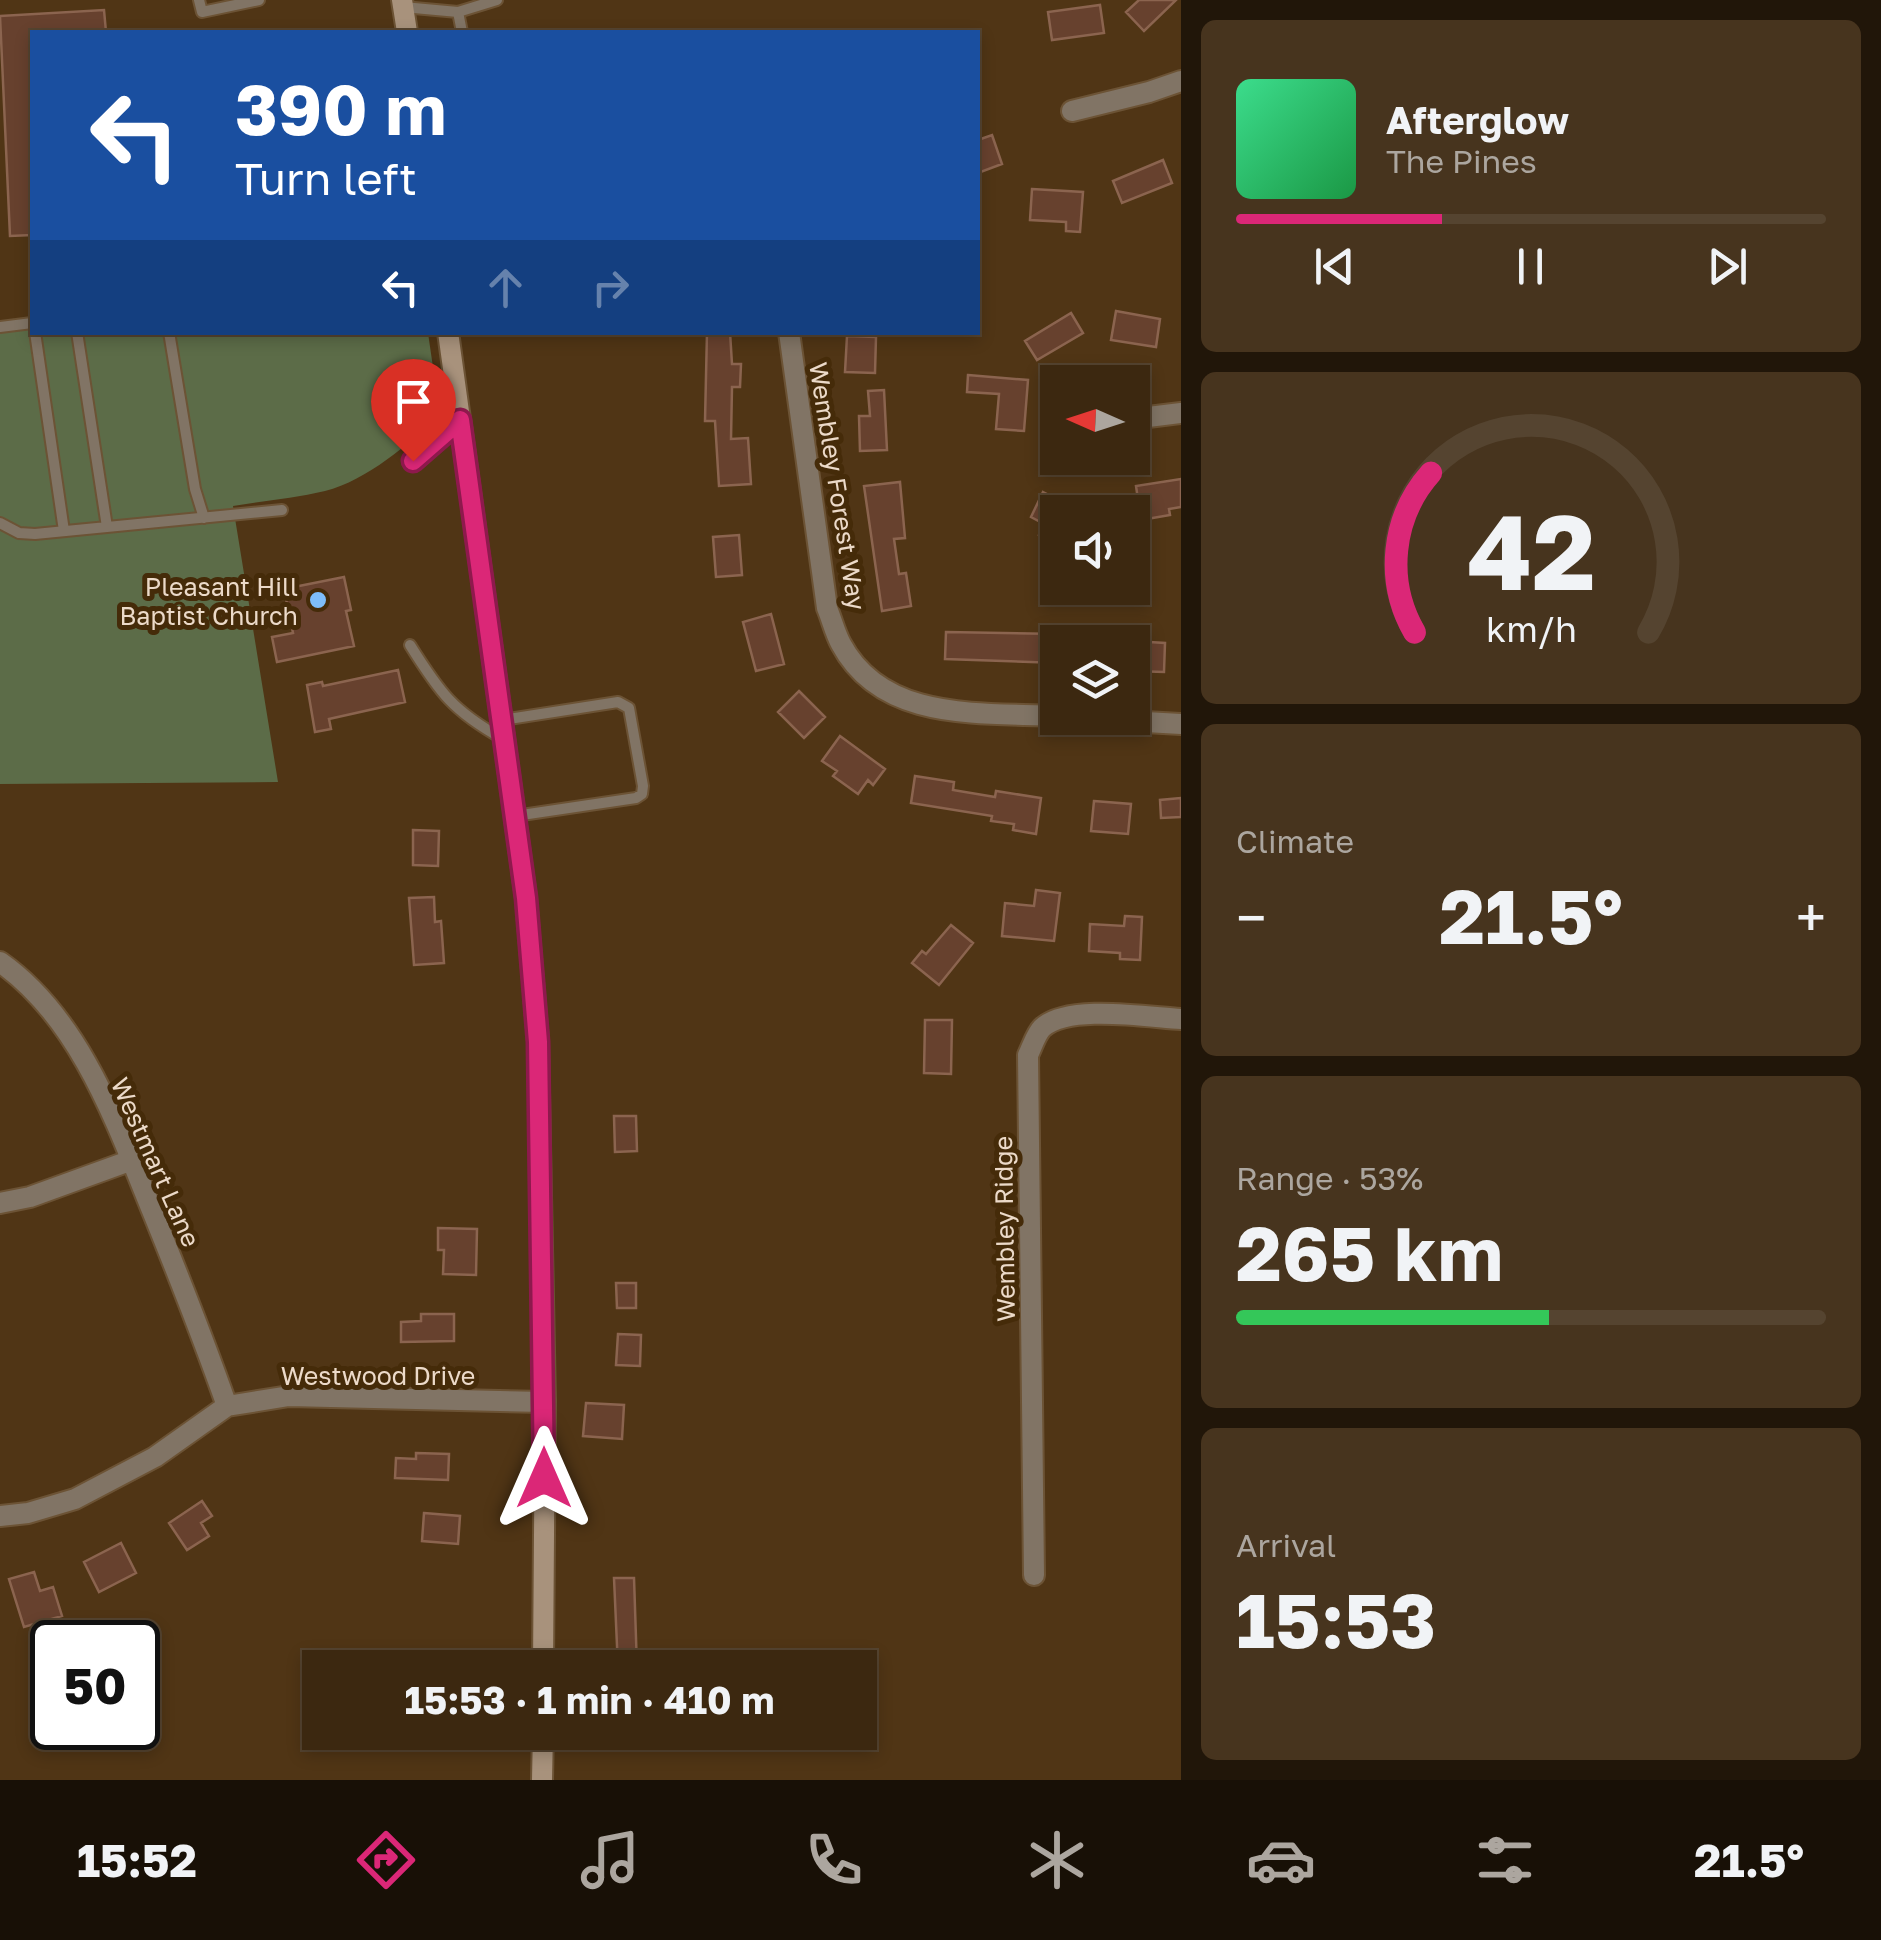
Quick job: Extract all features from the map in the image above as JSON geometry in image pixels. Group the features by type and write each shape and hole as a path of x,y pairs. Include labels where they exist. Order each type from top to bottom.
{"main road":[{"path":"403,3 407,30"},
{"path":"448,335 526,898 538,1042 545,1402 543,1650"},
{"path":"542,1780 543,1750"}],"street":[{"path":"1072,111 1150,92 1181,80"},
{"name":"Wembley Forest Way","path":"789,335 828,608 842,645 864,674 901,700 933,708 1040,715"},
{"path":"1150,417 1181,414"},
{"path":"1150,722 1181,724"},
{"name":"Westmart Lane","path":"0,962 28,982 84,1061 132,1160 227,1406"},
{"name":"Wembley Ridge","path":"1034,1575 1028,1056 1040,1029 1059,1018 1086,1014 1181,1018"},
{"path":"0,1203 30,1197 132,1160"},
{"name":"Westwood Drive","path":"0,1516 28,1513 75,1499 155,1457 227,1406 289,1396 545,1402"}],"lane":[{"path":"199,0 202,12 260,0"},
{"path":"403,3 458,12 498,0"},
{"path":"458,12 462,30"},
{"path":"0,327 30,323"},
{"path":"35,335 64,531"},
{"path":"76,335 107,527"},
{"path":"170,335 195,488 204,518"},
{"path":"413,461 460,420"},
{"path":"0,523 19,533 64,531 282,510"},
{"path":"410,645 446,700 470,720 503,730 618,702 630,708 642,794 514,816"}],"green space":[{"path":"30,318 30,335 428,335 440,415 428,426 387,460 341,486 233,506 278,782 0,784 0,321"}],"building":[{"path":"1139,0 1176,0 1144,31 1126,12"},
{"path":"1100,5 1104,33 1052,40 1048,12"},
{"path":"104,10 106,30 30,30 30,235 10,236 0,16"},
{"path":"992,135 1002,164 980,172 980,139"},
{"path":"1163,160 1172,183 1122,203 1113,181"},
{"path":"1032,189 1083,192 1080,232 1066,231 1066,222 1030,220"},
{"path":"1116,311 1160,319 1156,347 1111,340"},
{"path":"1071,313 1083,333 1037,360 1025,341"},
{"path":"707,335 730,335 732,364 741,364 740,387 732,387 731,439 748,438 751,484 719,486 715,421 705,421"},
{"path":"847,336 876,337 875,373 845,372"},
{"path":"968,375 1028,380 1024,431 996,429 999,394 967,392"},
{"path":"884,390 887,450 860,451 859,416 870,416 868,391"},
{"path":"1181,479 1181,507 1169,509 1170,515 1150,518 1150,495 1137,495 1136,486"},
{"path":"900,482 905,538 894,539 899,574 906,573 911,606 882,611 864,486"},
{"path":"1040,498 1040,522 1031,517"},
{"path":"739,535 742,575 716,577 713,537"},
{"path":"344,577 354,646 277,662 272,637 293,633 284,589"},
{"path":"771,614 784,664 756,671 743,622"},
{"path":"946,632 1040,634 1040,662 945,659"},
{"path":"1150,642 1165,643 1164,672 1150,672"},
{"path":"398,670 405,702 329,719 331,729 315,732 307,685 322,682 323,686"},
{"path":"799,691 825,717 804,738 778,712"},
{"path":"840,736 885,769 873,785 868,780 858,794 833,776 837,771 822,761"},
{"path":"915,776 954,782 953,790 995,797 996,791 1041,798 1036,834 1013,830 1014,824 991,821 992,816 911,803"},
{"path":"1181,798 1181,817 1161,818 1160,800"},
{"path":"1094,801 1131,804 1128,834 1091,831"},
{"path":"413,830 439,831 438,866 413,865"},
{"path":"1036,890 1060,893 1054,941 1002,936 1005,903 1034,906"},
{"path":"434,897 435,922 441,921 444,963 414,965 409,898"},
{"path":"1125,916 1142,917 1140,960 1120,959 1120,953 1089,951 1090,924 1124,926"},
{"path":"951,925 973,943 939,985 912,963 922,951 926,954"},
{"path":"925,1020 952,1020 951,1074 924,1073"},
{"path":"614,1116 636,1116 637,1151 615,1152"},
{"path":"438,1228 477,1229 476,1275 443,1274 444,1250 438,1250"},
{"path":"616,1283 636,1283 636,1308 617,1308"},
{"path":"421,1314 454,1314 454,1341 401,1342 401,1322 421,1321"},
{"path":"618,1334 641,1335 640,1366 616,1365"},
{"path":"586,1403 624,1405 622,1439 583,1436"},
{"path":"416,1453 449,1454 448,1480 395,1478 396,1458 416,1459"},
{"path":"202,1501 212,1516 201,1523 209,1536 187,1550 169,1523"},
{"path":"424,1513 460,1516 458,1544 422,1541"},
{"path":"121,1543 136,1573 99,1592 84,1562"},
{"path":"34,1572 40,1591 53,1587 62,1616 30,1620 30,1625 24,1627 9,1579"},
{"path":"614,1578 634,1578 636,1650 617,1650"}],"place":[{"name":"Pleasant Hill Baptist Church","path":"318,600"}],"route":[{"path":"413,461 460,420 526,898 538,1042 544,1478"}]}
